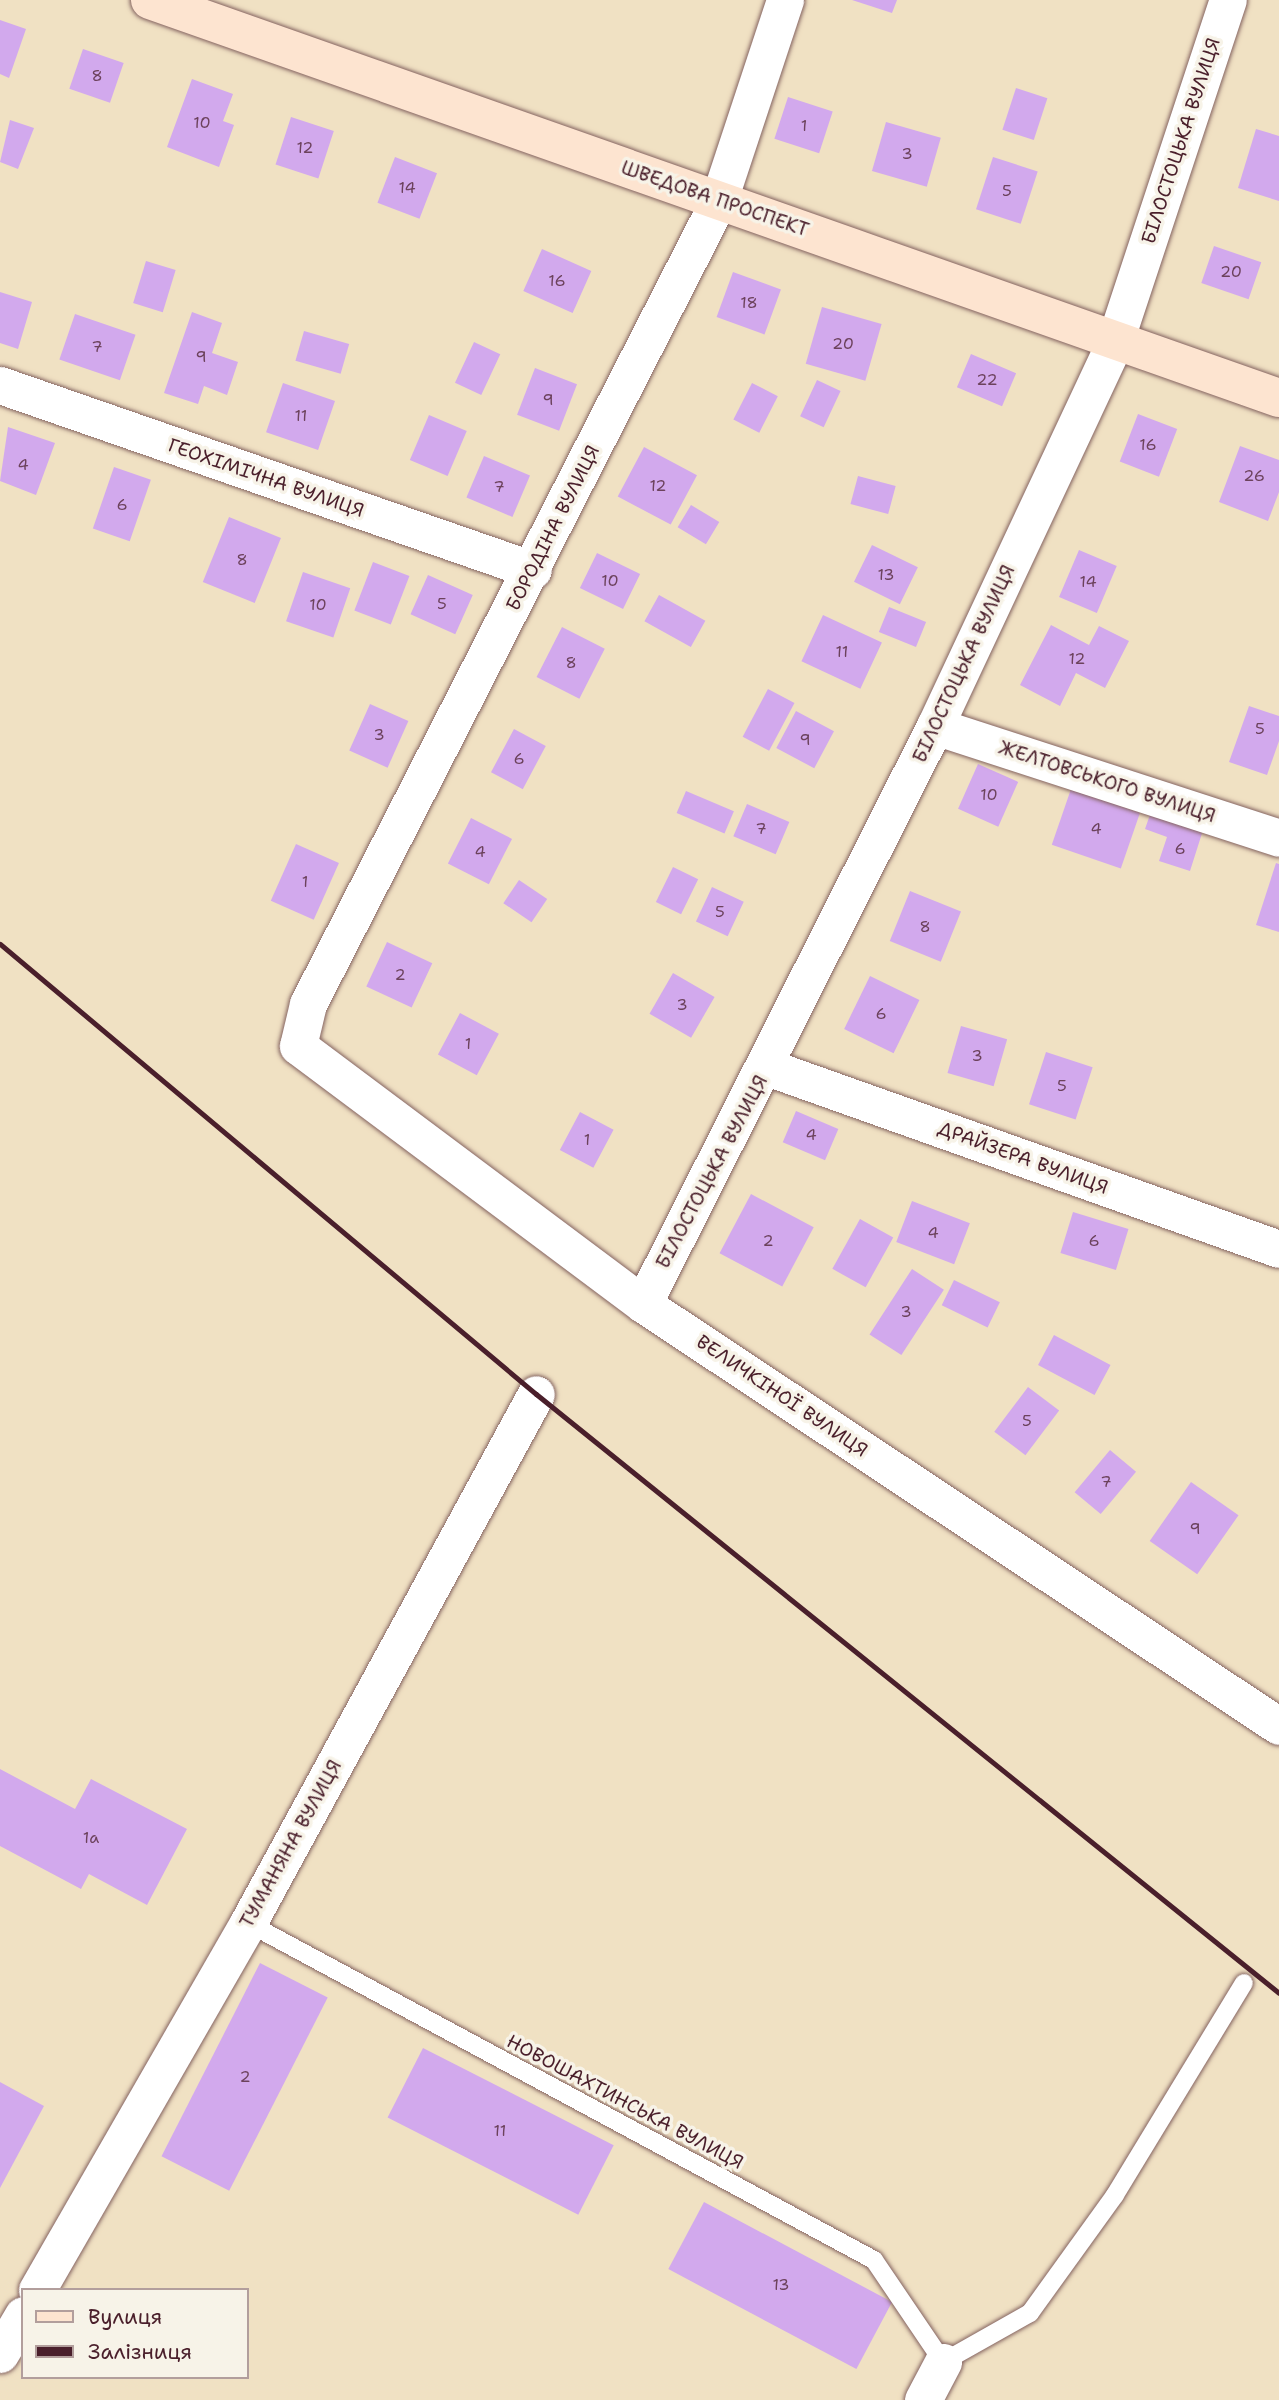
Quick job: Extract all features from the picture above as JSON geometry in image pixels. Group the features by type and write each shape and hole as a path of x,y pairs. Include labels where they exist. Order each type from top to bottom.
{"street":[{"name":"ШВЕДОВА ПРОСПЕКТ","path":"150,0 1279,398"},
{"name":"БОРОДІНА ВУЛИЦЯ","path":"298,1046 308,1004 533,570 719,200 785,0"},
{"name":"БІЛОСТОЦЬКА ВУЛИЦЯ","path":"643,1304 767,1067 935,726 1115,341 1228,0"},
{"name":"ГЕОХІМІЧНА ВУЛИЦЯ","path":"0,385 533,570"},
{"name":"ЖЕЛТОВСЬКОГО ВУЛИЦЯ","path":"935,726 1279,838"},
{"name":"ВЕЛИЧКІНОЇ ВУЛИЦЯ","path":"298,1046 643,1304 1279,1726"},
{"name":"ДРАЙЗЕРА ВУЛИЦЯ","path":"767,1067 1279,1249"},
{"name":"ТУМАНЯНА ВУЛИЦЯ","path":"38,2288 248,1923 536,1394"},
{"path":"0,2354 21,2318"},
{"path":"923,2400 943,2362"}],"lane":[{"name":"НОВОШАХТИНСЬКА ВУЛИЦЯ","path":"248,1923 874,2260 943,2362"},
{"path":"943,2362 1030,2313 1115,2195 1244,1983"}],"building":[{"path":"852,0 897,0 892,13"},
{"path":"0,20 26,29 9,78 0,74"},
{"path":"83,49 124,63 110,103 69,89"},
{"path":"192,79 233,94 223,121 234,125 219,167 167,147"},
{"path":"1016,88 1047,98 1034,140 1002,130"},
{"path":"788,97 833,112 819,153 774,139"},
{"path":"291,117 334,131 318,178 276,165"},
{"path":"10,120 34,128 18,169 0,162"},
{"path":"886,122 941,138 927,187 872,171"},
{"path":"1256,129 1279,136 1279,201 1238,188"},
{"path":"395,157 437,173 419,219 377,203"},
{"path":"993,157 1038,172 1021,224 976,209"},
{"path":"1214,246 1261,262 1249,299 1201,283"},
{"path":"542,249 591,271 573,313 523,291"},
{"path":"146,261 176,270 163,312 133,303"},
{"path":"733,272 781,289 765,335 717,317"},
{"path":"0,292 32,302 18,349 0,343"},
{"path":"822,307 882,324 865,381 806,364"},
{"path":"192,312 222,323 212,353 238,362 227,395 204,386 198,404 164,393"},
{"path":"75,314 136,335 120,380 59,359"},
{"path":"304,331 349,344 341,374 295,361"},
{"path":"474,342 500,354 481,395 455,383"},
{"path":"971,354 1016,373 1002,406 957,387"},
{"path":"535,368 577,384 559,431 517,415"},
{"path":"817,380 841,391 824,427 800,416"},
{"path":"283,383 335,401 318,450 266,432"},
{"path":"752,383 778,396 759,433 733,420"},
{"path":"1138,414 1177,429 1159,477 1120,462"},
{"path":"429,415 467,431 448,476 410,460"},
{"path":"8,427 55,443 36,495 0,481"},
{"path":"1240,446 1279,460 1279,492 1268,521 1219,502"},
{"path":"644,447 697,475 671,525 618,496"},
{"path":"484,456 530,476 512,517 466,497"},
{"path":"114,467 151,480 130,541 93,528"},
{"path":"858,476 896,486 888,514 850,504"},
{"path":"691,505 719,522 706,544 678,527"},
{"path":"229,517 281,538 255,603 203,582"},
{"path":"872,545 918,567 900,604 854,582"},
{"path":"1079,550 1117,566 1097,613 1059,597"},
{"path":"597,553 640,574 623,609 580,588"},
{"path":"373,562 409,576 391,625 354,611"},
{"path":"303,572 350,588 333,637 286,621"},
{"path":"428,575 473,595 455,634 411,614"},
{"path":"659,595 705,621 691,647 644,621"},
{"path":"889,607 926,622 916,647 879,632"},
{"path":"823,615 882,642 860,689 801,661"},
{"path":"1051,625 1089,645 1099,626 1129,641 1105,688 1076,673 1060,706 1020,685"},
{"path":"562,627 605,649 579,699 537,677"},
{"path":"768,689 794,703 769,751 743,737"},
{"path":"370,704 408,721 388,768 349,751"},
{"path":"1249,706 1279,716 1279,741 1267,775 1229,762"},
{"path":"796,711 834,731 814,768 776,748"},
{"path":"514,729 546,746 523,789 491,772"},
{"path":"978,764 1018,782 998,827 958,809"},
{"path":"1071,789 1140,813 1121,869 1052,845"},
{"path":"686,791 734,811 724,833 677,813"},
{"path":"747,804 789,822 776,854 733,836"},
{"path":"1152,809 1204,827 1190,871 1159,861 1167,837 1145,829"},
{"path":"471,818 512,839 489,884 448,863"},
{"path":"296,844 339,863 314,920 271,901"},
{"path":"1276,863 1279,864 1279,932 1256,925"},
{"path":"673,867 698,879 681,914 656,902"},
{"path":"519,880 547,899 532,922 503,903"},
{"path":"712,887 744,902 728,936 696,921"},
{"path":"910,891 961,912 941,962 890,941"},
{"path":"387,942 432,963 412,1008 366,986"},
{"path":"673,973 715,997 691,1038 650,1014"},
{"path":"870,976 919,1000 894,1053 844,1029"},
{"path":"460,1013 499,1034 477,1075 438,1054"},
{"path":"961,1026 1007,1039 994,1086 947,1073"},
{"path":"1046,1052 1093,1067 1076,1119 1029,1104"},
{"path":"796,1111 838,1129 825,1160 783,1142"},
{"path":"580,1112 614,1130 593,1168 560,1150"},
{"path":"751,1194 814,1227 782,1286 720,1253"},
{"path":"912,1201 970,1223 954,1264 896,1242"},
{"path":"1073,1212 1128,1229 1116,1270 1060,1253"},
{"path":"860,1219 893,1237 866,1287 832,1269"},
{"path":"912,1269 944,1290 901,1355 870,1334"},
{"path":"954,1280 1000,1302 988,1328 942,1305"},
{"path":"1054,1335 1111,1365 1095,1395 1038,1365"},
{"path":"1028,1387 1059,1410 1025,1455 994,1432"},
{"path":"1110,1450 1136,1472 1101,1514 1075,1492"},
{"path":"1191,1482 1239,1515 1197,1574 1150,1541"},
{"path":"0,1769 75,1809 91,1779 187,1829 147,1905 89,1874 81,1889 0,1846"},
{"path":"260,1963 328,1998 229,2191 161,2156"},
{"path":"423,2048 614,2145 578,2215 388,2117"},
{"path":"0,2082 44,2106 0,2188"},
{"path":"704,2202 892,2302 856,2369 668,2269"}],"railway":[{"path":"0,944 536,1394 1279,1993"}]}
